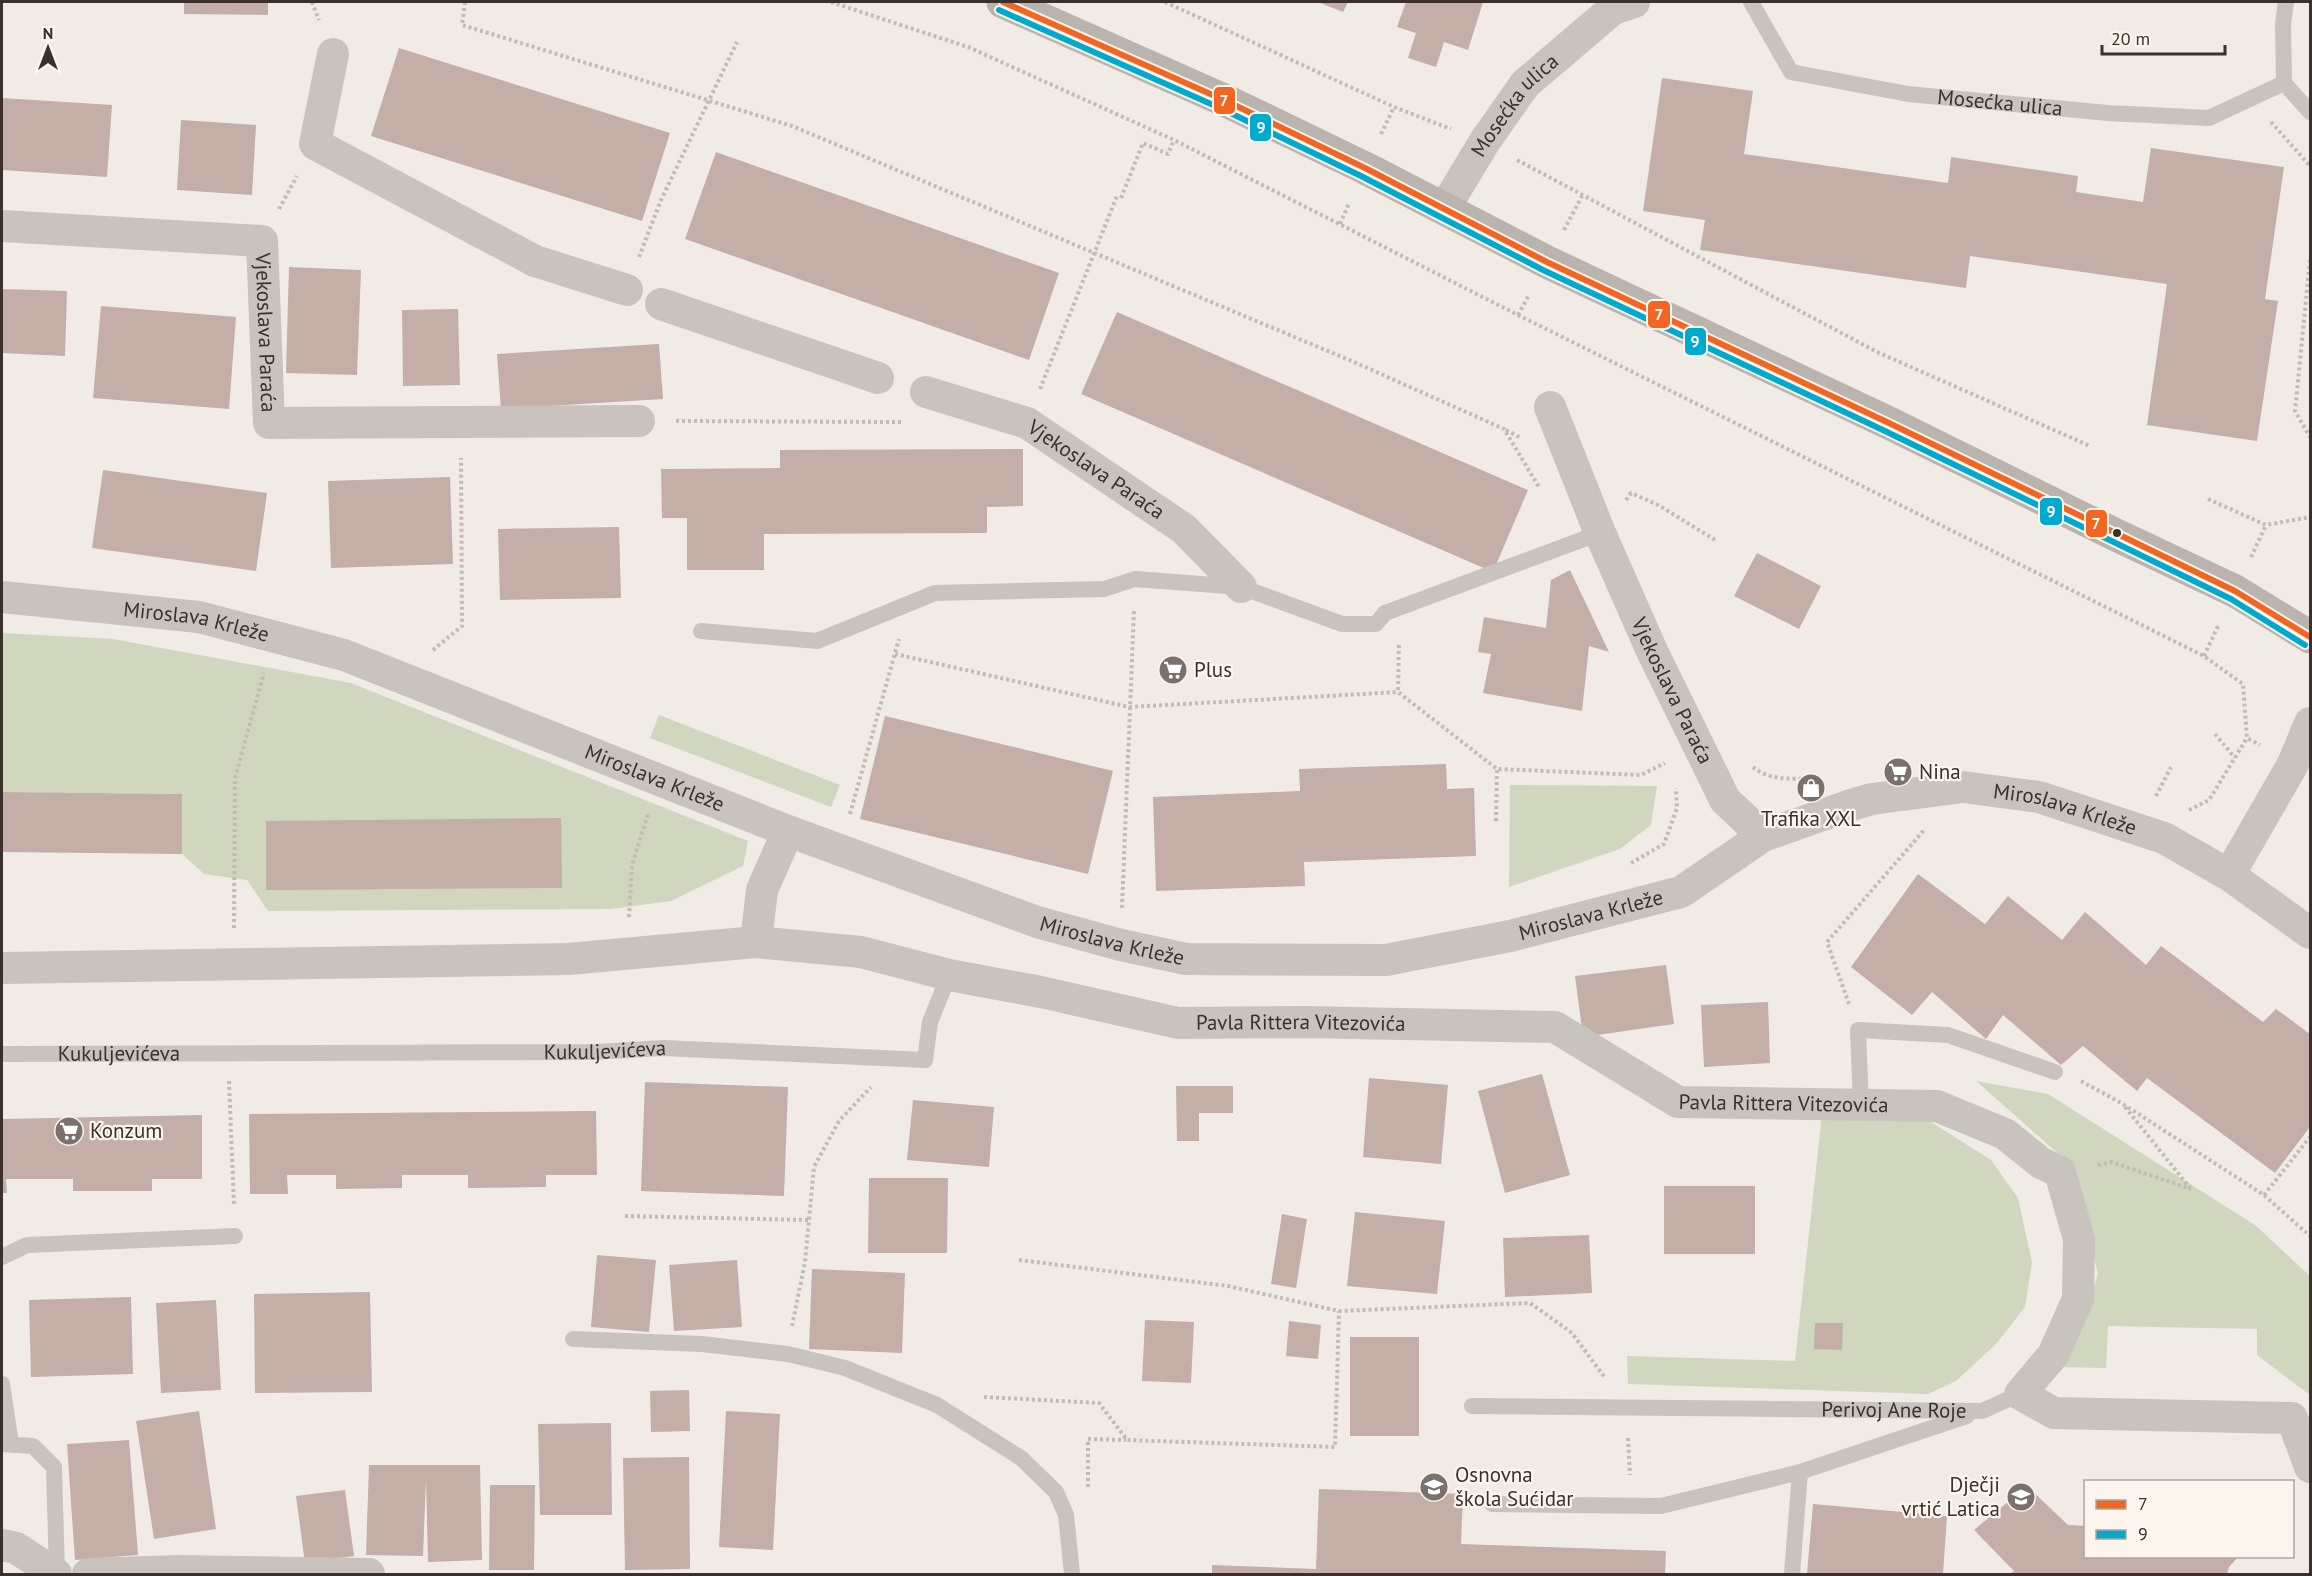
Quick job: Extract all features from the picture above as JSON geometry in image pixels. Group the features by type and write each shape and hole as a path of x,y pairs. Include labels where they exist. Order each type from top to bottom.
{"street":[{"path":"1003,2 1224,100 1547,262 1889,423 2235,591 2310,637"},
{"name":"Mosećka ulica","path":"1444,209 1485,141 1525,84 1613,9 1634,2"},
{"path":"333,54 315,144 535,261 627,290"},
{"name":"Vjekoslava Paraća","path":"2,226 262,241 269,423 639,421"},
{"path":"661,304 878,378"},
{"name":"Vjekoslava Paraća","path":"926,392 1027,423 1184,529 1241,587"},
{"name":"Vjekoslava Paraća","path":"1550,407 1600,533 1652,651 1725,800 1763,836"},
{"name":"Miroslava Krleže","path":"2,597 199,617 344,655 788,831 1037,922 1121,945 1186,959 1386,960 1510,936 1681,892 1763,836 1872,799 1963,787 2038,797 2142,820 2164,838 2229,875 2310,933"},
{"path":"2229,875 2293,764 2310,723"},
{"path":"756,942 762,890 788,831"},
{"path":"2,968 568,959 756,942 861,952 949,975"},
{"name":"Pavla Rittera Vitezovića","path":"949,975 1041,992 1178,1023 1304,1022 1555,1027 1678,1102 1937,1106 2005,1134 2040,1163 2060,1172"},
{"path":"2060,1172 2079,1239 2078,1299 2053,1355 2020,1394 2054,1413 2292,1418 2310,1467"},
{"path":"2,1545 16,1548 56,1575"},
{"path":"88,1575 178,1571 369,1575"}],"lane":[{"name":"Mosećka ulica","path":"1751,2 1791,72 1908,94 2108,113 2209,117 2284,83"},
{"path":"2286,2 2283,24 2284,83 2310,112"},
{"path":"701,631 817,641 935,594 1104,589 1135,579 1241,587 1342,624 1376,624 1392,611 1600,533"},
{"path":"925,1060 930,1022 949,975"},
{"path":"1861,1106 1858,1030 1948,1035 2055,1071"},
{"name":"Kukuljevićeva","path":"2,1054 595,1052 663,1048 925,1060"},
{"path":"2,1257 27,1245 235,1236"},
{"path":"573,1339 681,1343 788,1354 845,1368 937,1405 1021,1458 1056,1492 1066,1515 1072,1575"},
{"path":"2,1384 6,1444 33,1446 54,1467 56,1575"},
{"name":"Perivoj Ane Roje","path":"1472,1406 1982,1411 2020,1394"},
{"path":"1492,1504 1661,1506 1800,1472 1982,1411"},
{"path":"1792,1575 1800,1472"}],"path":[{"path":"465,2 462,24 792,126 1354,362 1503,429 1541,490"},
{"path":"831,2 969,47 1174,140 1529,321 2204,656 2243,684 2247,738 2209,800 2182,814 2142,820"},
{"path":"1166,2 1394,107 1485,141 1582,196 1877,352 2090,446"},
{"path":"648,231 736,42"},
{"path":"2250,99 2310,166"},
{"path":"1045,377 1094,252 1143,143 1168,154 1174,140"},
{"path":"262,241 315,144"},
{"path":"2310,260 2295,411 2310,437"},
{"path":"691,420 907,422"},
{"path":"432,651 462,626 461,421"},
{"path":"1625,501 1631,493 1658,505 1716,541"},
{"path":"2208,499 2266,525 2310,517"},
{"path":"1122,909 1135,579"},
{"path":"850,814 908,604"},
{"path":"1392,611 1398,692"},
{"path":"234,965 235,778 274,637"},
{"path":"895,654 1129,707 1398,692 1497,769 1641,775 1669,761"},
{"path":"2215,734 2235,758"},
{"path":"2247,738 2293,764"},
{"path":"1746,761 1761,774 1794,780 1817,777"},
{"path":"2142,820 2171,767"},
{"path":"1496,821 1497,769"},
{"path":"628,955 632,865 660,779"},
{"path":"1627,865 1638,861 1664,844 1677,808 1676,785"},
{"path":"1858,1030 1827,942 1963,787"},
{"path":"228,1053 235,1236"},
{"path":"788,1354 805,1262 814,1167 839,1121 870,1088 925,1060"},
{"path":"2076,1078 2123,1104 2264,1195 2310,1236"},
{"path":"2060,1172 2111,1162 2191,1189 2123,1104"},
{"path":"2264,1195 2310,1137"},
{"path":"625,1216 809,1220"},
{"path":"1019,1260 1228,1286 1339,1311 1530,1303 1572,1333 1628,1408 1631,1506"},
{"path":"1088,1470 1088,1439 1335,1447 1339,1311"},
{"path":"937,1405 979,1397 1099,1403 1127,1440"}],"green space":[{"path":"2,633 113,639 351,683 748,841 743,866 671,901 611,909 268,911 247,880 204,874 182,854 182,794 2,792"},
{"path":"659,715 840,785 831,807 650,738"},
{"path":"1510,785 1657,786 1651,825 1620,849 1509,887"},
{"path":"1976,1081 2048,1094 2255,1225 2310,1276 2310,1395 2257,1355 2257,1329 2108,1326 2106,1368 2062,1367 2078,1333 2098,1274 2079,1195 2063,1158"},
{"path":"1822,1115 1923,1117 1991,1160 2018,1198 2032,1262 2025,1307 1996,1344 1956,1381 1928,1394 1628,1384 1627,1356 1795,1361"}],"building":[{"path":"184,2 268,2 268,15 184,14"},
{"path":"1318,2 1348,2 1343,12"},
{"path":"1406,2 1483,2 1468,50 1444,42 1436,67 1408,58 1416,33 1397,27"},
{"path":"399,48 670,133 642,221 371,136"},
{"path":"1662,78 1753,91 1744,154 1948,183 1951,157 2078,176 2076,192 2143,202 2151,148 2284,167 2265,299 2278,301 2257,441 2147,425 2167,284 1970,256 1966,288 1700,250 1705,220 1643,211"},
{"path":"2,98 112,105 107,177 2,170"},
{"path":"181,120 256,125 252,195 177,190"},
{"path":"716,152 1059,273 1029,360 685,239"},
{"path":"289,267 361,270 357,375 286,373"},
{"path":"2,289 67,291 65,356 2,353"},
{"path":"101,306 236,317 229,409 93,398"},
{"path":"458,309 460,385 403,386 402,310"},
{"path":"1117,312 1528,490 1493,572 1081,394"},
{"path":"659,344 663,399 501,409 497,354"},
{"path":"1023,449 1023,506 987,507 987,533 764,534 764,570 687,570 687,518 662,518 661,469 780,468 780,450"},
{"path":"103,470 267,493 256,571 92,548"},
{"path":"450,477 453,564 331,568 328,481"},
{"path":"619,527 621,598 500,600 498,529"},
{"path":"1757,553 1821,586 1799,629 1734,596"},
{"path":"1570,570 1609,652 1589,646 1582,711 1483,693 1491,654 1478,652 1484,617 1546,628 1551,580"},
{"path":"885,716 1113,771 1088,874 860,819"},
{"path":"1446,764 1447,789 1474,788 1476,856 1304,862 1305,886 1156,891 1153,797 1300,791 1299,769"},
{"path":"2,792 182,794 182,854 2,852"},
{"path":"561,818 562,888 266,890 266,821"},
{"path":"1918,874 1985,924 2008,896 2062,940 2085,912 2146,965 2161,946 2263,1022 2276,1009 2310,1034 2310,1127 2275,1173 2147,1078 2137,1091 2083,1046 2061,1065 2003,1015 1986,1039 1932,992 1912,1015 1851,967"},
{"path":"1666,965 1674,1024 1583,1037 1575,976"},
{"path":"1768,1002 1770,1063 1704,1067 1701,1005"},
{"path":"1542,1074 1570,1175 1505,1193 1478,1091"},
{"path":"1369,1078 1448,1085 1441,1164 1363,1157"},
{"path":"645,1082 788,1087 784,1196 641,1191"},
{"path":"1176,1086 1233,1086 1233,1113 1199,1113 1199,1141 1177,1141"},
{"path":"913,1100 994,1107 989,1167 907,1160"},
{"path":"596,1111 597,1175 546,1175 546,1187 468,1188 468,1175 402,1175 402,1188 336,1189 336,1175 287,1175 288,1194 250,1194 249,1114"},
{"path":"202,1115 202,1179 152,1179 152,1191 73,1191 73,1179 6,1179 7,1193 2,1193 2,1119"},
{"path":"869,1178 948,1178 947,1253 868,1253"},
{"path":"1664,1186 1755,1186 1755,1254 1664,1254"},
{"path":"1355,1212 1445,1221 1437,1294 1347,1286"},
{"path":"1282,1214 1307,1219 1296,1288 1271,1284"},
{"path":"1589,1235 1592,1293 1505,1297 1503,1238"},
{"path":"597,1255 656,1260 649,1332 591,1327"},
{"path":"737,1260 742,1327 674,1331 669,1265"},
{"path":"812,1269 905,1273 902,1353 809,1349"},
{"path":"370,1292 372,1392 255,1393 254,1294"},
{"path":"131,1297 133,1374 31,1377 29,1300"},
{"path":"216,1300 221,1390 161,1393 156,1303"},
{"path":"1145,1320 1194,1322 1191,1383 1142,1381"},
{"path":"1289,1321 1321,1325 1318,1359 1286,1356"},
{"path":"1815,1323 1843,1323 1842,1350 1814,1349"},
{"path":"1350,1337 1419,1337 1419,1436 1350,1436"},
{"path":"689,1390 690,1431 651,1432 650,1391"},
{"path":"199,1411 216,1529 154,1539 136,1421"},
{"path":"726,1411 780,1414 773,1550 719,1547"},
{"path":"611,1423 612,1515 540,1515 538,1424"},
{"path":"129,1440 138,1555 75,1560 67,1444"},
{"path":"689,1457 690,1569 625,1570 623,1458"},
{"path":"369,1465 480,1465 482,1560 428,1562 426,1478 423,1556 366,1555"},
{"path":"490,1485 535,1485 534,1570 489,1570"},
{"path":"2027,1486 2068,1525 2084,1526 2084,1558 2237,1558 2229,1567 2227,1574 2010,1574 2014,1571 1974,1530"},
{"path":"1319,1489 1463,1494 1461,1544 1666,1551 1665,1574 1212,1574 1212,1565 1316,1569"},
{"path":"345,1490 354,1556 305,1563 296,1496"},
{"path":"1813,1504 1947,1516 1943,1574 1807,1574"}],"transit line":[{"name":"7","path":"1003,2 1224,100 1365,168 1547,262 1889,423 2235,591 2310,637"},
{"name":"9","path":"999,10 1220,108 1361,176 1543,270 1885,431 2231,599 2305,645"}],"place":[{"name":"Plus","path":"1173,670"},
{"name":"Nina","path":"1898,772"},
{"name":"Trafika XXL","path":"1811,788"},
{"name":"Konzum","path":"69,1131"},
{"name":"Osnovna škola Sućidar","path":"1434,1487"},
{"name":"Dječji vrtić Latica","path":"2021,1497"}]}
